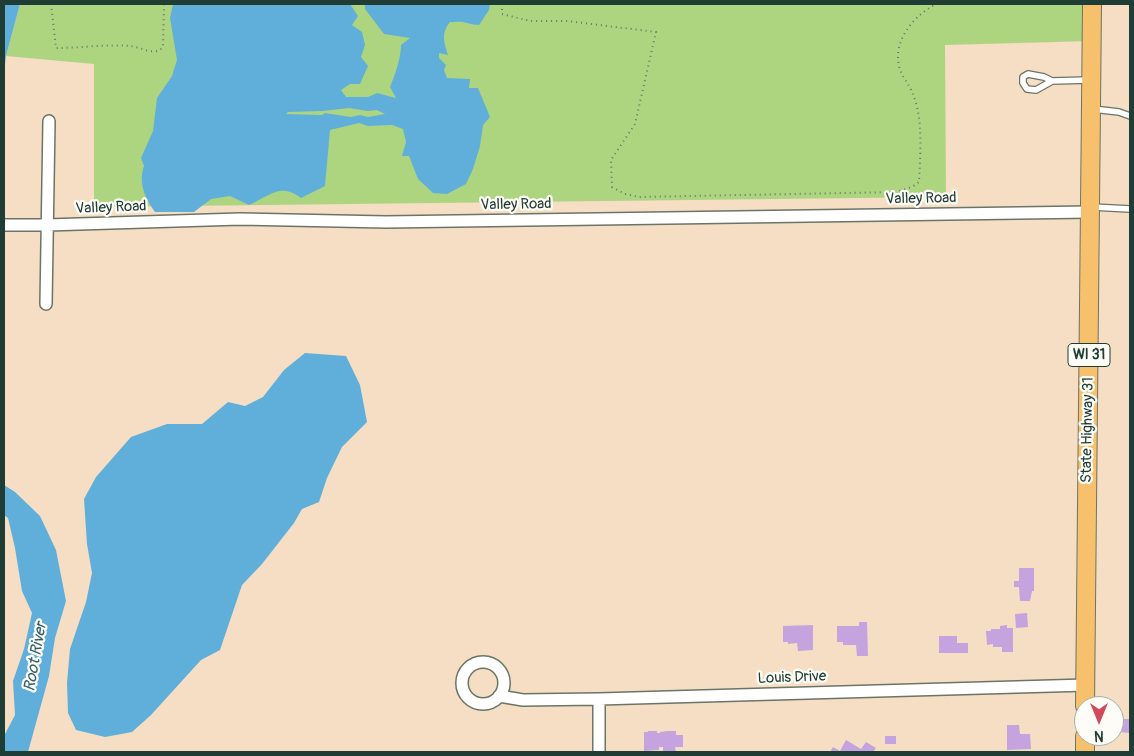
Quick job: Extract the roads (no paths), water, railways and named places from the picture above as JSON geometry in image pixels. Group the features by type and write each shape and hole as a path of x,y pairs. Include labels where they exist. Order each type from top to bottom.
{"main road":[{"name":"State Highway 31","path":"1086,696 1092,4"}],"street":[{"path":"46,304 48,121"},
{"name":"Valley Road","path":"4,225 240,219 386,222 1090,209"},
{"name":"Louis Drive","path":"499,696 523,700 599,699 1086,685"},
{"path":"599,699 599,752"}],"lane":[{"path":"1052,80 1036,90 1027,89 1023,83 1023,77 1028,74 1052,80 1092,80"},
{"path":"1091,109 1119,112 1130,116"},
{"path":"1090,209 1130,208"}],"water":[{"path":"4,4 20,4 6,56 4,73"},
{"path":"173,4 350,4 358,16 352,25 362,32 365,45 361,57 368,66 360,84 350,84 341,90 346,97 368,97 377,93 396,98 390,87 399,61 401,45 410,38 384,34 365,9 365,4 490,4 489,10 479,25 450,22 444,34 448,55 439,53 439,58 446,65 444,70 447,78 470,79 469,88 478,88 490,117 483,125 480,146 466,184 447,194 433,193 418,179 409,156 402,156 406,142 403,129 392,125 368,126 359,123 330,130 325,186 301,198 294,193 281,191 249,205 230,196 211,199 194,212 155,212 148,201 142,184 144,166 141,158 153,131 157,98 172,76 177,60 170,18","holes":["349,108 368,111 377,110 385,114 368,117 360,115 351,117 325,113 322,115 286,114 288,112"]},
{"path":"305,353 346,356 360,385 367,422 342,447 327,478 319,502 302,509 294,523 262,564 242,585 220,650 201,660 151,715 132,732 105,737 76,730 68,713 67,683 70,649 86,602 92,573 87,544 84,499 96,477 131,437 167,424 202,424 228,402 245,406 263,397 284,370"},
{"name":"Root River","path":"4,485 15,492 40,516 56,550 66,601 55,638 49,676 28,752 4,752 4,736 15,715 13,681 24,649 32,613 22,591 8,518 4,515"}]}
